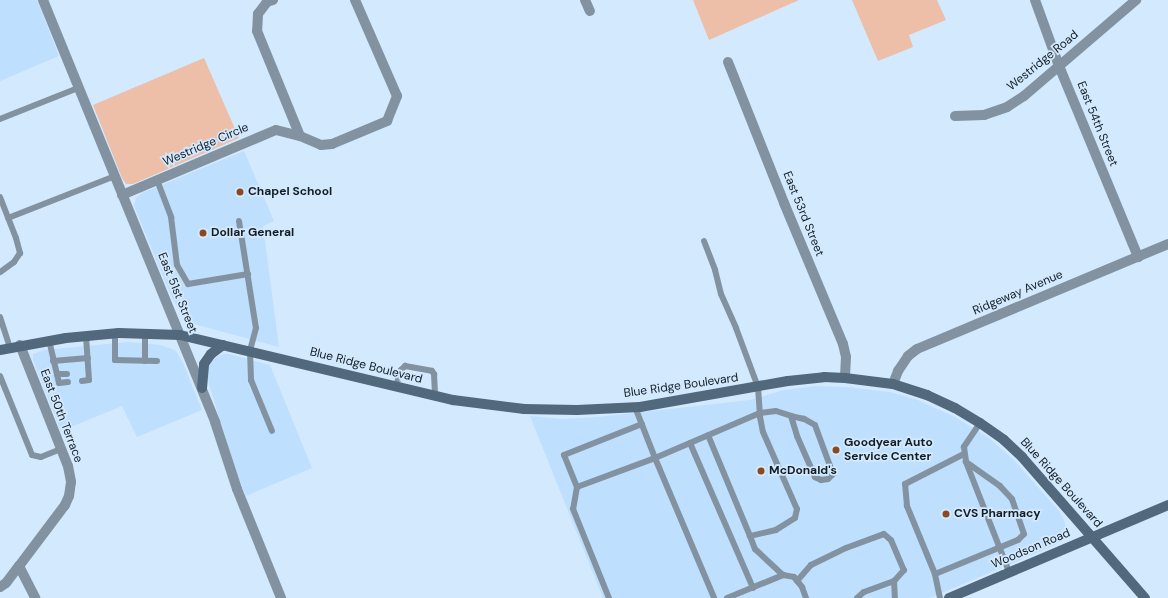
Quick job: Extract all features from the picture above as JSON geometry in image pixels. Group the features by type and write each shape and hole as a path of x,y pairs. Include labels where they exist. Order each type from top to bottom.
{"street":[{"name":"East 51st Street","path":"43,0 202,388 237,489 281,598"},
{"path":"273,0 267,2 258,14 257,31 300,136"},
{"name":"Westridge Circle","path":"122,195 276,130 300,136 320,145 332,144 386,121 397,96 355,0"},
{"path":"585,0 590,11"},
{"name":"East 54th Street","path":"1035,0 1059,66 1138,257"},
{"name":"Westridge Road","path":"955,116 984,115 1007,107 1024,96 1136,0"},
{"name":"East 53rd Street","path":"728,62 784,203 843,344 846,357 845,378"},
{"name":"Ridgeway Avenue","path":"894,384 898,371 908,356 917,349 1168,244"},
{"name":"Blue Ridge Boulevard","path":"0,350 49,340 115,333 180,335 453,400 524,409 577,410 635,407 824,377 894,384 927,395 980,422 1004,440 1022,457 1145,598"},
{"path":"202,388 204,364 211,354 223,345"},
{"name":"East 50th Terrace","path":"15,346 61,449 68,466 71,482 69,496 65,505 19,566"},
{"name":"Woodson Road","path":"949,598 1168,505"},
{"path":"0,587 6,583 19,566 35,598"}],"lane":[{"path":"0,119 78,88"},
{"path":"8,218 114,176"},
{"path":"157,180 171,217 176,265 188,284 248,274"},
{"path":"0,197 20,254 14,262 0,272"},
{"path":"239,221 256,328 250,351 252,380 272,431"},
{"path":"704,241 715,270 721,294 736,328 758,387 760,413 764,432 797,509 795,518 776,530 750,536"},
{"path":"0,316 15,346"},
{"path":"115,333 115,360 157,361"},
{"path":"145,334 145,361"},
{"path":"82,381 89,380 86,336"},
{"path":"49,340 59,383 68,382"},
{"path":"54,361 88,358"},
{"path":"396,386 401,370 405,366 432,371 434,374 435,396"},
{"path":"81,373 88,372"},
{"path":"57,374 67,374"},
{"path":"0,376 32,455 41,457 61,449"},
{"path":"635,407 714,598"},
{"path":"577,487 655,458 760,413 776,411 804,419 814,425 833,474 828,479 821,480 815,477 797,436 791,416"},
{"path":"980,422 964,448 964,454 1009,572"},
{"path":"609,598 573,509 577,487 564,455 642,424"},
{"path":"708,435 755,549 783,575 794,577 802,588 806,598"},
{"path":"690,443 753,588"},
{"path":"940,598 935,574 908,506 905,484 964,454"},
{"path":"935,574 999,549 1018,540 1024,534 1012,499 1000,486 966,462"},
{"path":"797,581 811,565 846,548 884,534 891,540 904,570 894,581 864,592 857,598"},
{"path":"727,598 783,575"},
{"path":"894,581 895,598"}],"shaded area":[{"path":"0,0 37,0 59,56 0,81"},
{"path":"693,0 799,0 709,40"},
{"path":"852,0 937,0 946,20 909,35 913,47 878,61"},
{"path":"204,58 239,138 133,184 126,184 122,178 93,105"},
{"path":"244,151 274,221 263,226 279,347 190,323 184,318 172,298 134,206 136,198 142,193"},
{"path":"128,342 160,345 175,350 183,363 202,410 137,437 122,406 61,431 33,360 33,354 44,350"},
{"path":"223,354 229,354 270,365 312,468 246,496 235,470 209,384 207,372 208,365 215,358"},
{"path":"816,386 846,387 890,392 918,400 955,417 989,438 1014,460 1059,511 1066,528 1063,538 1055,545 930,598 603,598 530,416 562,419 598,417 750,400 784,390"}],"place":[{"name":"Chapel School","path":"240,192"},
{"name":"Dollar General","path":"203,233"},
{"name":"Goodyear Auto Service Center","path":"836,450"},
{"name":"McDonald's","path":"761,471"},
{"name":"CVS Pharmacy","path":"946,514"}]}
